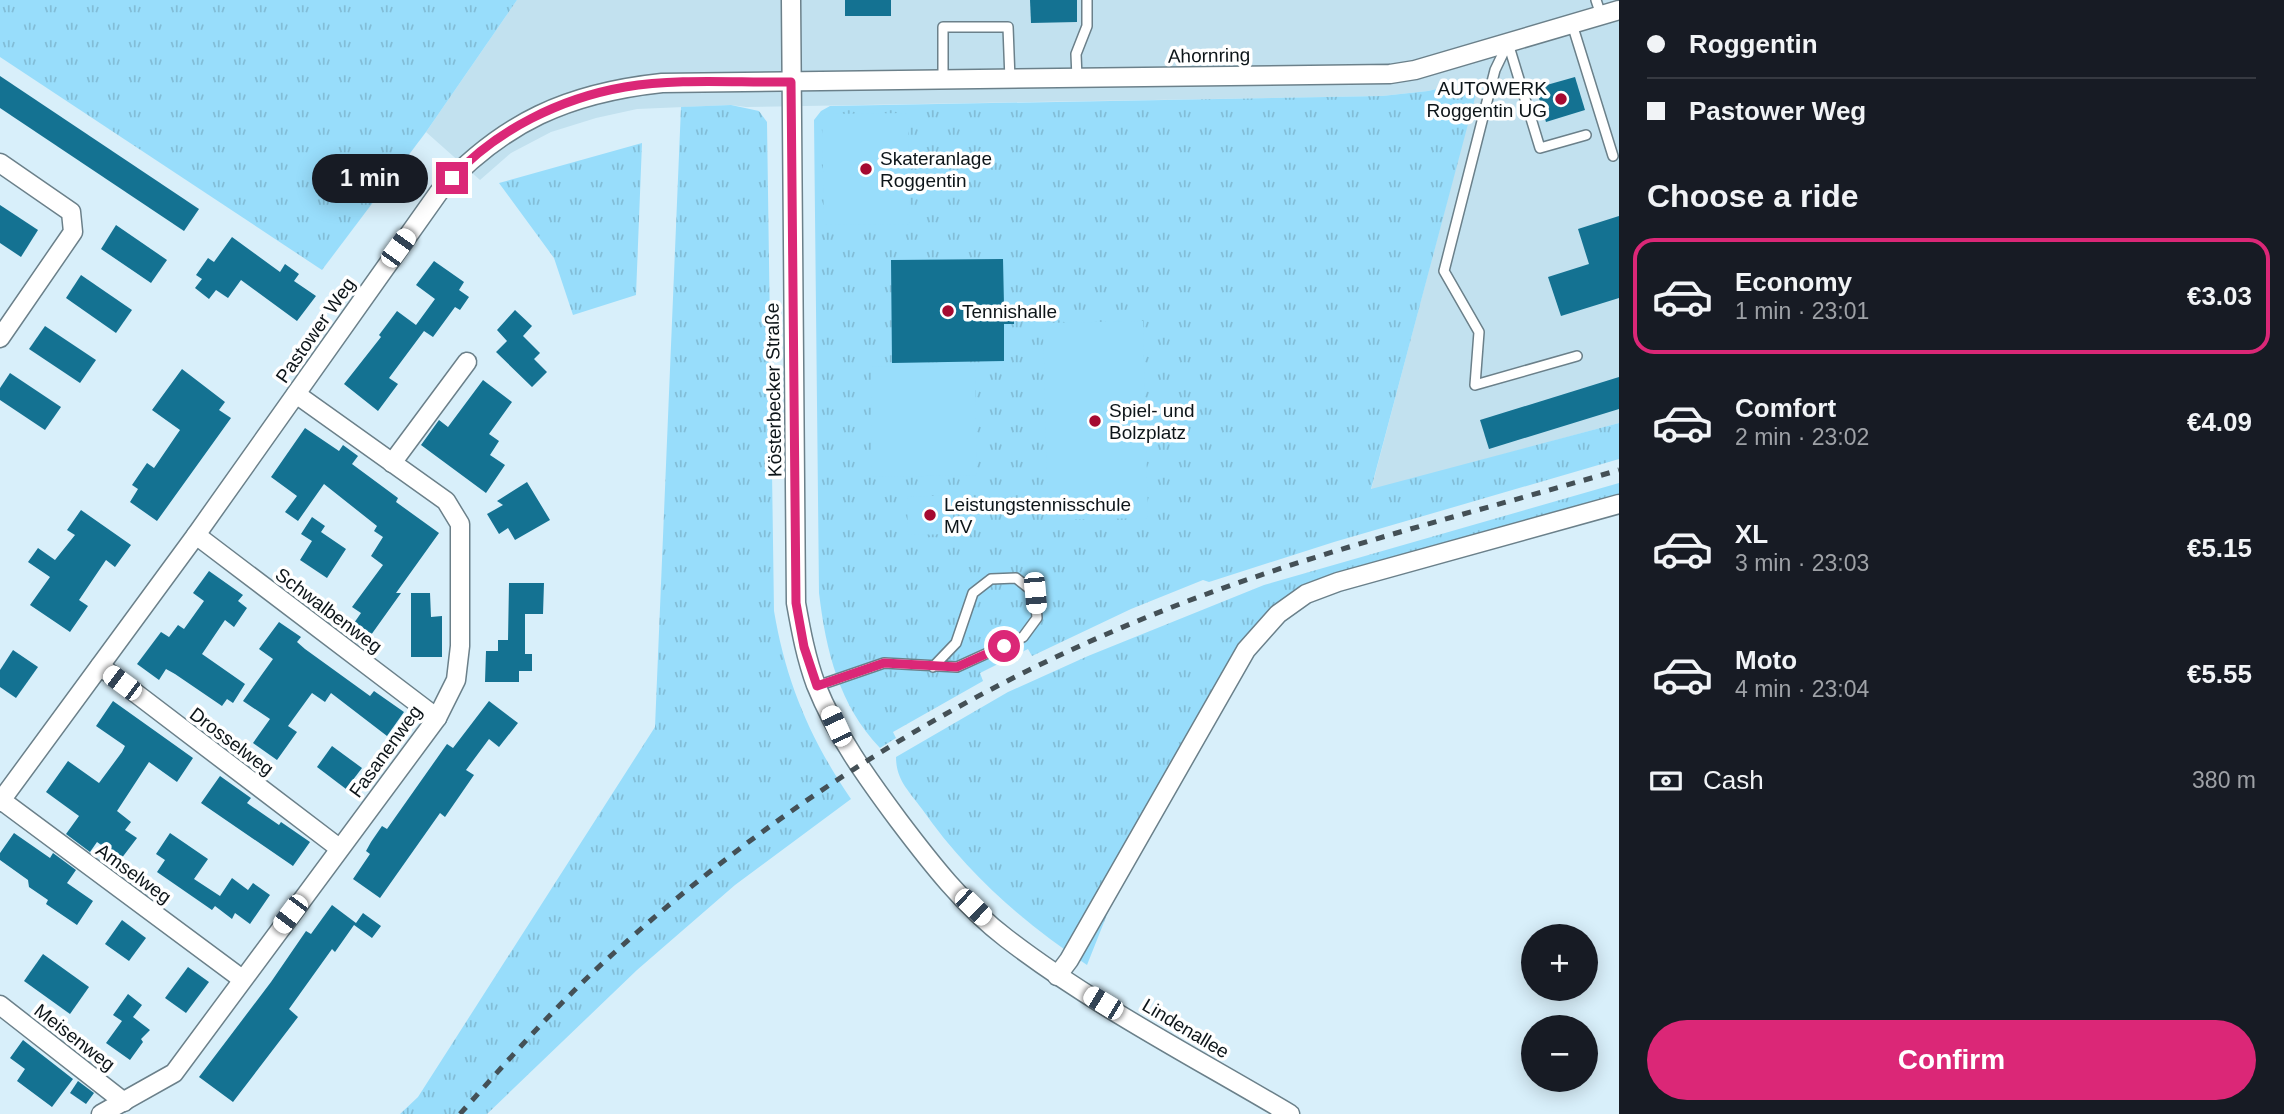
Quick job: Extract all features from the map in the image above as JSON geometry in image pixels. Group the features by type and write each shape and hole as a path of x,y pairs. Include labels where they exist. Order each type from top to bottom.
{"street":[{"name":"Kösterbecker Straße","path":"791,0 796,603 804,647 817,686 859,767"},
{"name":"Ahornring","path":"791,82 1390,74 1415,70 1572,24 1599,8 1619,10"},
{"name":"Pastower Weg","path":"0,801 196,535 439,192 465,164 513,130 548,110 589,96 625,87 662,83 791,82"},
{"path":"0,163 71,212 73,232 0,338"},
{"path":"392,463 467,362"},
{"name":"Fasanenweg","path":"101,1114 174,1073 437,718 456,680 460,646 460,524 446,501 296,394"},
{"path":"1057,976 1069,961 1246,649 1278,614 1306,594 1338,582 1619,504"},
{"name":"Schwalbenweg","path":"196,535 437,718"},
{"name":"Drosselweg","path":"100,666 339,848"},
{"name":"Lindenallee","path":"859,767 957,893 1003,936 1057,976 1290,1114"},
{"name":"Amselweg","path":"0,801 242,979"},
{"name":"Meisenweg","path":"0,1005 124,1102"}],"lane":[{"path":"1077,78 1076,54 1087,26 1087,0"},
{"path":"1572,24 1613,156"},
{"path":"943,80 943,27 1008,27 1010,80"},
{"path":"1508,43 1540,148 1586,135"},
{"path":"1508,43 1495,70 1444,271 1479,332 1475,386 1577,356"},
{"path":"817,686 884,663 933,667 957,667 1024,637 1037,618 1035,593 1016,578 991,579 973,593 956,643 933,667"}],"shaded area":[{"path":"517,0 1619,0 1619,423 1371,490 1479,80 1428,91 1382,96 746,107 731,105 637,109 551,132 511,153 480,180 426,132"}],"green space":[{"path":"0,0 517,0 426,132 322,270 0,57"},
{"path":"1480,79 1371,489 1619,423 1619,459 1334,542 1209,582 1203,580 1131,609 1032,656 1028,649 980,673 983,681 893,732 896,738 880,748 854,714 837,676 826,636 819,593 814,120 821,111 830,106 1382,96 1428,91"},
{"path":"731,105 759,111 767,122 774,611 785,662 802,709 823,754 851,799 735,885 637,970 487,1114 400,1114 418,1097 655,727 681,107"},
{"name":"Skateranlage Roggentin","path":"908,113 910,224 824,225 822,114"},
{"path":"642,143 636,295 573,315 554,258 499,183"},
{"name":"Spiel- und Bolzplatz","path":"1143,321 1148,518 1048,520 1043,323"},
{"path":"975,365 977,475 872,477 871,367"},
{"path":"1619,483 1619,513 1313,601 1276,628 1247,663 1110,907 1087,965 1040,931 976,875 939,832 908,791 898,772 896,757 1008,692 1088,656 1264,585"},
{"name":"Leistungstennisschule MV","path":"952,495 954,534 908,535 907,497"}],"building":[{"path":"845,0 891,0 891,16 845,16"},
{"path":"1030,0 1077,0 1077,22 1031,23"},
{"path":"0,76 199,209 184,231 0,108"},
{"name":"AUTOWERK Roggentin UG","path":"1575,77 1585,110 1546,122 1536,88"},
{"path":"0,205 38,230 21,257 0,243"},
{"path":"1619,216 1619,298 1561,316 1548,277 1589,264 1578,229"},
{"path":"116,225 167,260 151,283 101,249"},
{"path":"232,237 280,272 285,264 299,274 294,281 316,296 297,321 241,280 228,298 216,290 209,299 195,288 202,279 196,275 208,258 214,262"},
{"name":"Tennishalle","path":"1003,259 1004,305 1014,305 1014,324 1004,324 1004,361 892,363 891,260"},
{"path":"434,261 464,282 459,290 469,297 460,310 455,307 433,337 424,331 389,378 398,384 378,411 344,384 381,337 379,335 397,311 416,325 435,299 416,285"},
{"path":"81,275 132,310 116,333 66,298"},
{"path":"515,310 532,326 523,336 540,353 534,359 547,372 532,387 496,352 507,341 497,330"},
{"path":"45,326 96,360 80,383 29,349"},
{"path":"182,369 225,402 219,410 231,418 157,521 130,502 138,489 132,485 147,463 154,468 180,430 152,410"},
{"path":"10,373 61,407 45,430 0,400 0,388"},
{"path":"1619,377 1619,409 1489,449 1480,420"},
{"path":"483,380 512,402 489,434 499,441 490,455 505,465 486,493 421,445 439,420 448,427"},
{"path":"305,428 339,451 343,445 358,456 352,464 398,498 396,502 439,533 396,593 401,593 371,635 354,623 361,613 352,607 383,565 371,556 383,537 374,531 377,526 324,484 298,521 285,512 297,496 271,477"},
{"path":"527,482 550,520 515,540 508,528 499,534 487,514 503,505 497,501"},
{"path":"81,510 131,545 115,567 106,560 79,600 88,606 70,632 30,605 50,577 28,562 38,548 55,560 75,535 67,530"},
{"path":"312,517 325,526 321,532 346,549 327,578 300,560 312,541 301,534"},
{"path":"209,571 243,595 238,601 247,608 234,627 225,620 202,654 245,684 233,703 227,699 222,706 166,669 159,680 137,664 161,632 169,637 178,625 184,629 204,601 193,593"},
{"path":"509,583 544,583 543,614 525,614 525,654 532,654 532,671 519,671 519,682 485,682 486,651 498,651 498,640 508,640"},
{"path":"411,593 430,593 431,617 442,616 442,657 411,657"},
{"path":"279,622 301,637 297,642 305,649 370,696 374,691 404,712 387,736 331,693 325,702 312,693 288,726 297,732 277,760 253,743 270,719 243,701 273,659 259,649"},
{"path":"13,650 38,667 16,698 0,687 0,670"},
{"path":"113,701 193,758 177,782 149,762 117,811 131,822 125,830 137,838 121,859 97,842 90,852 66,834 79,816 46,792 68,761 99,783 122,752 125,746 96,726"},
{"path":"489,701 518,723 499,747 489,739 466,770 474,775 445,817 440,813 380,898 353,879 370,854 366,851 382,826 387,829 447,744 453,748"},
{"path":"332,746 362,768 346,789 317,767"},
{"path":"220,776 251,798 247,803 310,842 293,866 201,803"},
{"path":"14,833 50,858 53,853 76,870 67,883 93,901 77,925 46,904 48,900 29,887 28,880 0,860 0,853"},
{"path":"170,833 208,859 194,879 220,896 232,878 248,890 253,883 270,895 250,924 235,913 232,919 215,906 212,910 157,872 165,860 156,854"},
{"path":"332,905 356,923 363,913 381,926 372,938 354,925 335,952 332,949 289,1009 298,1017 233,1102 199,1077 306,931 311,934"},
{"path":"122,920 146,938 129,961 105,944"},
{"path":"43,954 89,987 70,1014 24,981"},
{"path":"188,967 209,982 186,1013 165,998"},
{"path":"128,994 142,1005 133,1017 150,1030 141,1039 143,1042 130,1060 106,1043 122,1021 113,1015"},
{"path":"23,1040 73,1079 52,1107 17,1081 25,1069 10,1058"},
{"path":"78,1081 94,1093 86,1104 70,1093"}],"railway":[{"path":"460,1114 574,991 674,901 798,806 930,723 1069,651 1198,597 1317,557 1619,470"}],"place":[{"name":"AUTOWERK Roggentin UG","path":"1561,99"},
{"name":"Skateranlage Roggentin","path":"866,169"},
{"name":"Tennishalle","path":"948,311"},
{"name":"Spiel- und Bolzplatz","path":"1095,421"},
{"name":"Leistungstennisschule MV","path":"930,515"}],"route":[{"path":"452,178 490,144 513,130 548,110 589,96 625,87 662,83 791,82 796,603 804,647 817,686 884,663 957,667 1004,646"}]}
